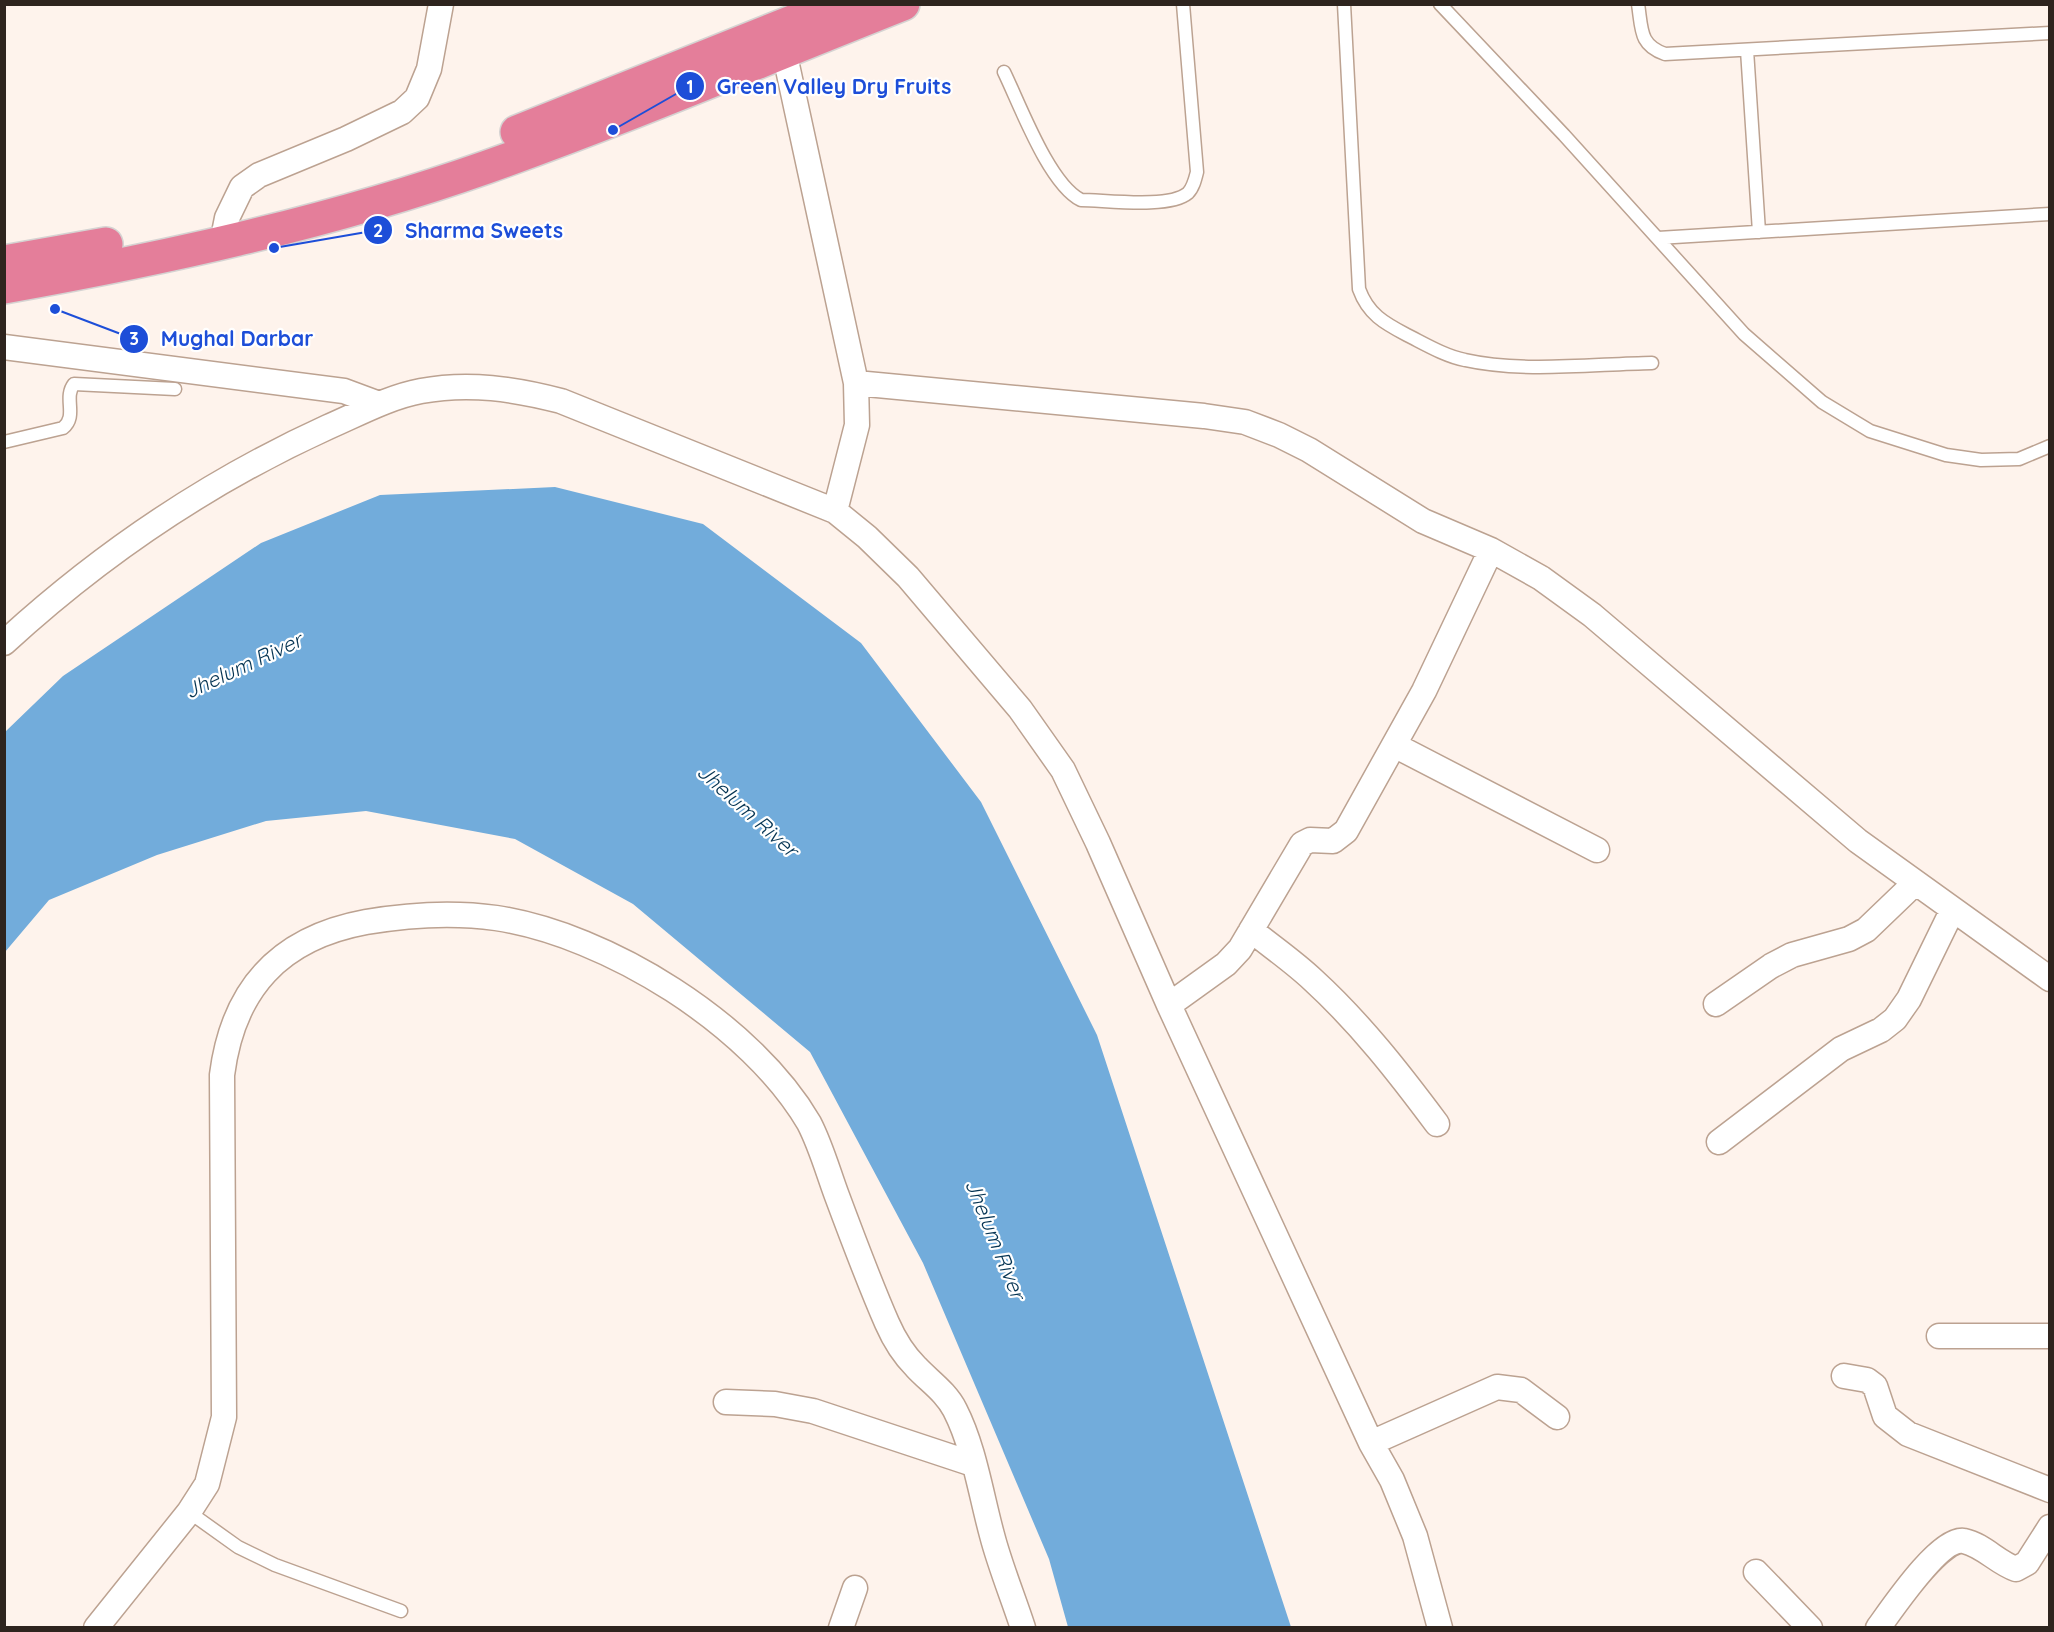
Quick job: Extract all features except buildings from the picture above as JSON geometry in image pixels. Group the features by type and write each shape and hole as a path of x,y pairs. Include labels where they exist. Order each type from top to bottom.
{"highway":[{"path":"4,287 225,230 504,137 837,4"},
{"path":"4,262 225,230 371,204 486,167 903,4"}],"street":[{"path":"225,230 242,187 259,175 346,139 402,112 417,98 429,69 441,4"},
{"path":"784,51 856,383 857,425 835,511"},
{"path":"4,347 344,391 379,404"},
{"path":"856,383 1245,422 1279,435 1309,450 1423,521 1491,550 1541,578 1592,615 1858,841 2049,979"},
{"path":"4,643 96,563 187,501 289,445 379,404 421,391 464,386 516,389 561,401 835,511 867,537 908,577 1020,709 1063,770 1371,1443 1392,1480 1415,1536 1440,1628"},
{"path":"1169,1005 1226,964 1240,950 1302,844 1310,840 1334,841 1346,831 1424,692 1491,550"},
{"path":"1394,745 1597,850"},
{"path":"1716,1004 1770,966 1792,955 1850,939 1866,930 1915,883"},
{"path":"1719,1142 1841,1049 1881,1030 1895,1019 1909,999 1952,910"},
{"path":"96,1628 189,1512 207,1484 224,1417 225,1195 221,1119 227,1042 237,1013 255,984 277,961 306,941 342,927 387,919 440,916 493,918 545,928 600,949 650,976 700,1008 745,1046 795,1102 807,1120 888,1325 913,1365 938,1388 954,1409 973,1464 993,1540 1023,1628"},
{"path":"1251,930 1312,979 1355,1022 1395,1067 1437,1124"},
{"path":"1939,1336 2049,1336"},
{"path":"1844,1376 1867,1380 1875,1386 1885,1416 1908,1434 2049,1490"},
{"path":"1371,1443 1497,1387 1521,1390 1557,1417"},
{"path":"726,1402 775,1404 813,1411 973,1464"},
{"path":"1878,1628 1928,1565 1948,1545 1961,1541 1972,1544 2016,1569 2027,1563 2049,1527"},
{"path":"1756,1572 1810,1628"},
{"path":"841,1628 855,1588"}],"lane":[{"path":"1004,72 1057,179 1072,195 1081,200 1163,202 1179,198 1189,193 1197,172 1183,4"},
{"path":"1344,4 1359,289 1370,311 1381,321 1434,348 1464,360 1507,366 1652,363"},
{"path":"1440,4 1658,237 1744,334 1822,402 1845,418 1870,431 1946,455 1972,459 2019,459 2049,446"},
{"path":"1638,4 1643,38 1651,49 1665,54 2049,33"},
{"path":"1747,50 1759,232"},
{"path":"1658,237 2049,214"},
{"path":"4,442 63,428 71,417 69,393 74,384 175,389"},
{"path":"189,1512 238,1547 275,1565 401,1611"}],"water":[{"name":"Jhelum River","path":"555,487 703,524 861,643 981,802 1097,1035 1291,1627 1068,1627 1049,1559 923,1263 810,1052 633,904 515,839 366,811 266,821 157,855 49,900 5,952 5,732 63,676 261,543 380,495"}],"place":[{"name":"Green Valley Dry Fruits","path":"613,130"},
{"name":"Sharma Sweets","path":"274,248"},
{"name":"Mughal Darbar","path":"55,309"}]}
